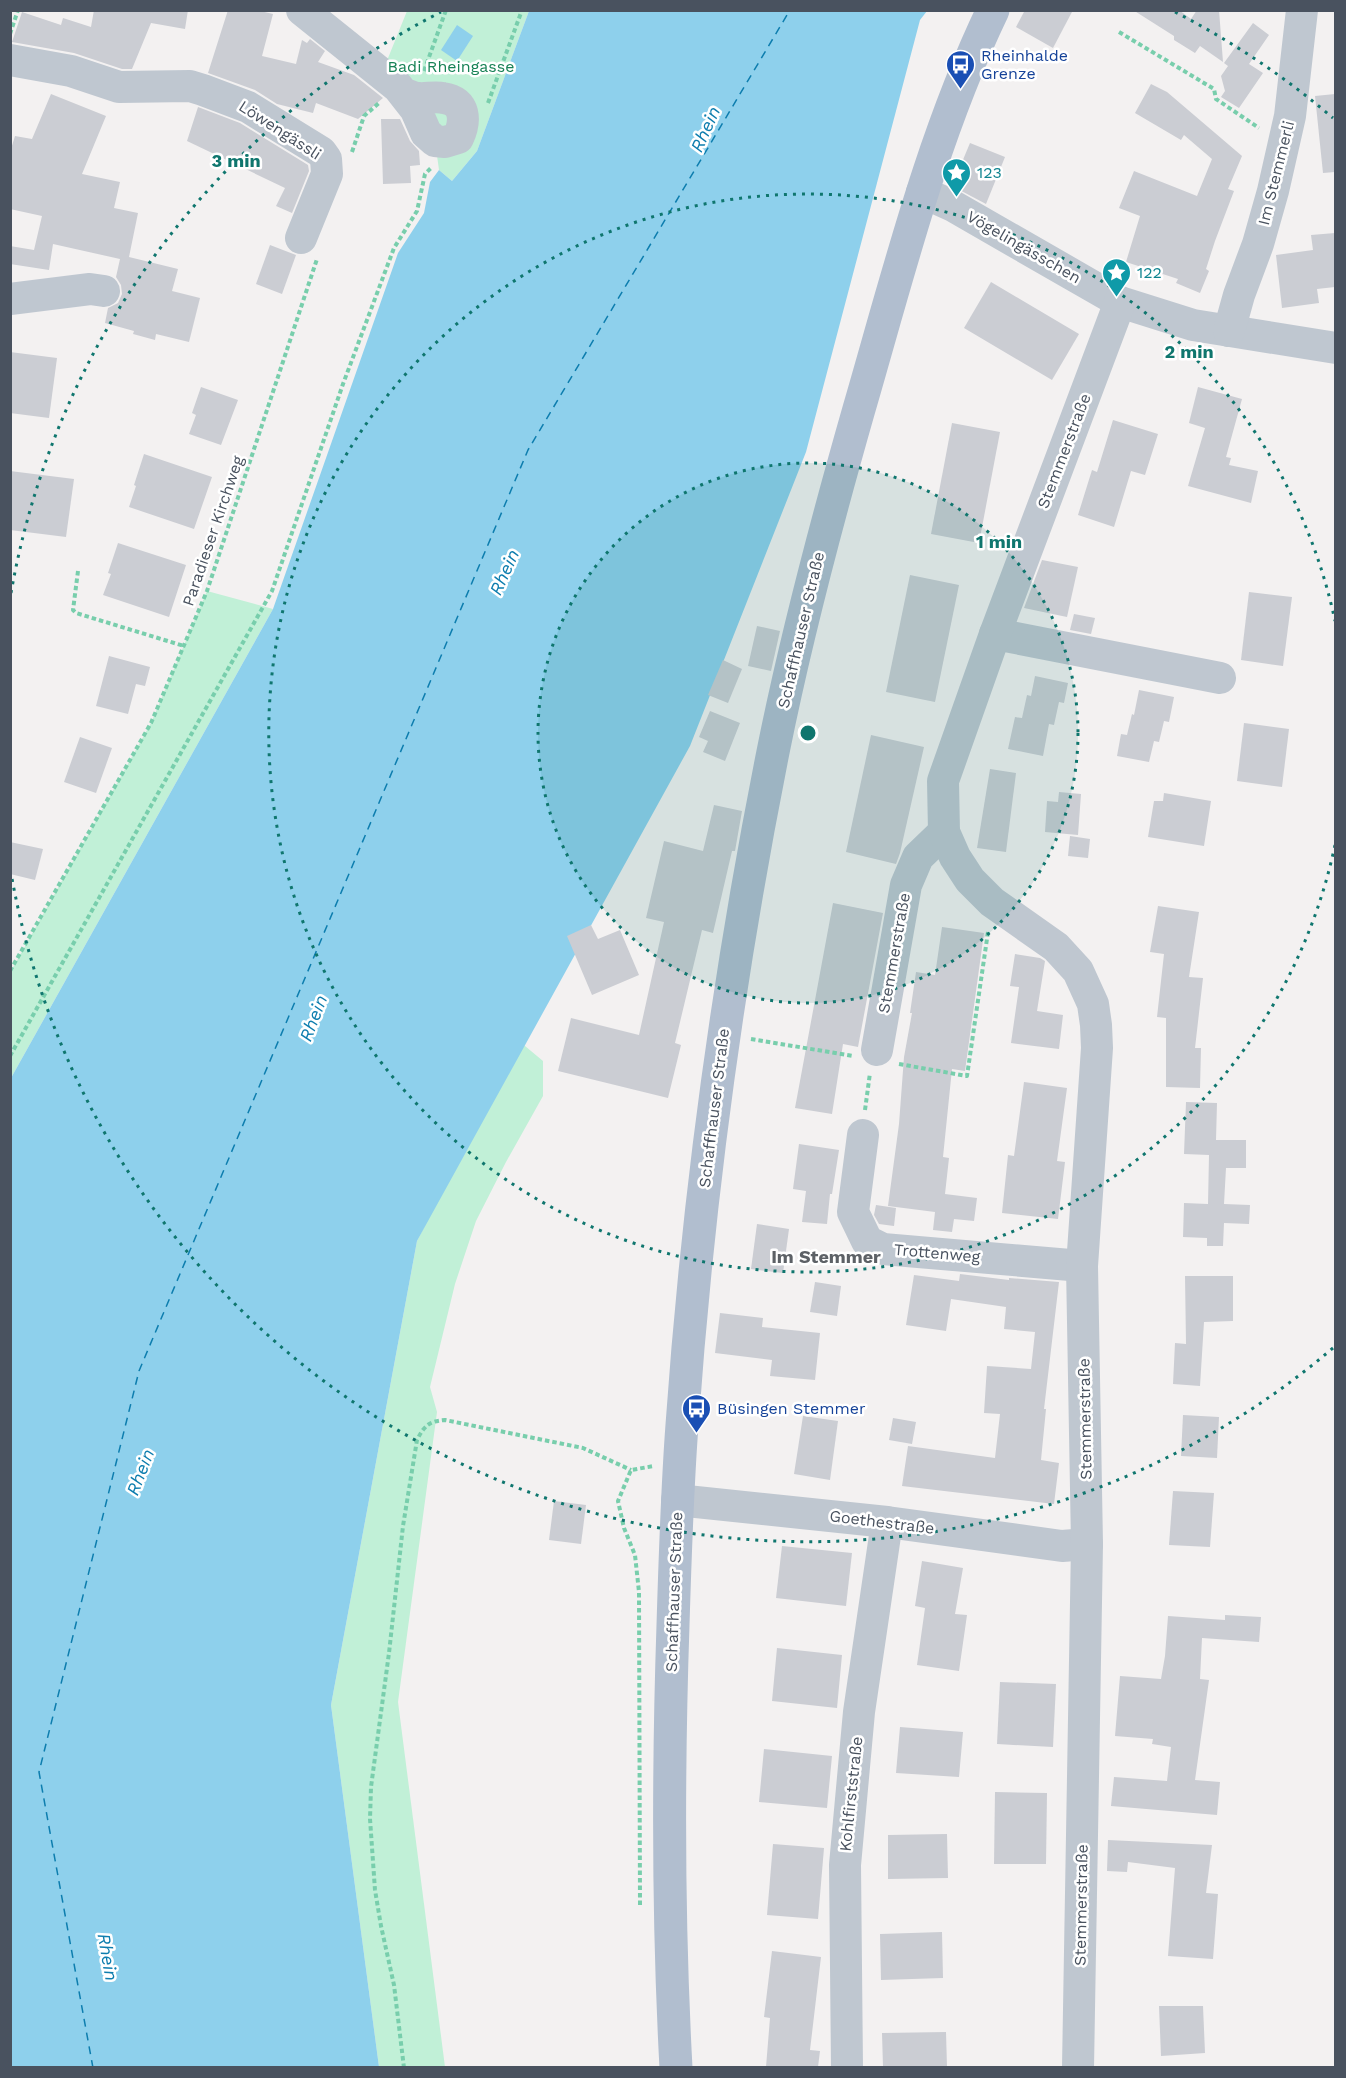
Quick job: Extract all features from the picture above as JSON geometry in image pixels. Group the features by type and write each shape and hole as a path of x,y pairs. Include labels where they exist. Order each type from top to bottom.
{"main road":[{"name":"Schaffhauser Straße","path":"676,2067 669,1840 677,1500 695,1261 714,1096 745,901 771,764 825,527 926,182 960,89 993,10"}],"street":[{"path":"302,10 406,93"},
{"name":"Im Stemmerli","path":"1229,332 1273,191 1290,116 1301,11"},
{"name":"Löwengässli","path":"10,60 71,71 119,87 190,86 248,107 321,152 326,159 327,174 310,245"},
{"name":"Vögelingässchen","path":"926,182 953,206 1120,302 1193,325 1335,348"},
{"path":"10,298 90,289 104,291"},
{"name":"Stemmerstraße","path":"1078,2067 1087,1544 1082,1266 1097,1048 1096,1025 1093,1004 1078,971 1056,947 992,902 970,880 955,857 944,832 943,781 995,634 1120,302"},
{"path":"995,634 1220,678"},
{"name":"Stemmerstraße","path":"874,1060 906,885 918,857 944,832"},
{"name":"Trottenweg","path":"863,1135 854,1212 867,1241 883,1249 1082,1266"},
{"name":"Goethestraße","path":"677,1500 887,1522 1062,1546 1087,1544"},
{"name":"Kohlfirststraße","path":"847,2067 845,1865 859,1713 887,1522"}],"path":[{"path":"10,33 18,10"},
{"path":"349,161 364,116 406,93 446,10"},
{"path":"1119,32 1214,89 1216,99 1282,144"},
{"path":"10,1056 272,591 343,384 394,248 413,218"},
{"name":"Paradieser Kirchweg","path":"10,971 151,723 207,591 310,245"},
{"path":"78,571 73,610 76,613 184,646"},
{"path":"863,1135 874,1060"},
{"path":"404,2067 394,1985 375,1890 370,1819 371,1787 403,1526 417,1440 423,1428 429,1423 445,1420 583,1448 631,1470 667,1463 680,1455"},
{"path":"631,1470 618,1501 624,1528 636,1555 639,1592 641,1914"}],"green space":[{"name":"Badi Rheingasse","path":"407,11 529,11 477,151 452,181 439,170 435,141 382,73"},
{"path":"207,591 273,609 11,1078 11,971 151,723"},
{"path":"519,1041 543,1061 543,1096 476,1221 455,1284 430,1387 437,1412 398,1702 445,2067 379,2067 331,1705 417,1241"}],"water":[{"name":"Rhein","path":"529,11 927,11 920,20 806,452 690,746 417,1241 331,1705 379,2067 11,2068 11,1078 273,609 398,253 424,213 430,182 439,170 452,181 477,151"},
{"path":"457,25 473,36 457,61 441,50"}],"building":[{"path":"94,10 188,10 185,29 151,23 132,69 122,69 74,53 12,42 22,12 61,25 63,18 91,27"},
{"path":"228,10 256,10 273,14 262,56 296,64 302,40 307,43 310,39 325,51 318,62 354,75 383,98 358,119 316,103 313,113 277,104 255,90 208,73"},
{"path":"1025,10 1073,10 1053,48 1016,27"},
{"path":"1133,10 1179,10 1191,19 1197,10 1219,10 1223,62 1200,46 1195,53 1174,40 1174,36"},
{"path":"1253,23 1269,35 1249,64 1263,73 1239,108 1221,97 1225,91 1221,76 1228,66 1224,63"},
{"path":"1151,84 1167,92 1242,156 1228,189 1234,191 1215,241 1206,269 1209,271 1200,293 1176,283 1178,279 1126,262 1140,216 1119,208 1134,171 1197,196 1212,159 1184,135 1181,140 1135,113"},
{"path":"51,94 106,116 82,174 120,182 114,208 138,213 129,257 178,269 172,291 200,298 189,342 156,334 155,340 105,323 108,308 118,303 122,294 121,285 116,277 120,259 53,244 49,270 10,264 10,246 34,250 42,216 10,209 10,152 15,136 32,139"},
{"path":"1335,94 1335,172 1323,173 1315,96"},
{"path":"198,107 240,123 308,165 309,171 292,213 276,206 285,188 187,141"},
{"path":"381,119 400,119 410,141 419,151 420,165 410,166 411,183 383,184"},
{"path":"970,143 1005,157 986,204 952,186"},
{"path":"1335,233 1335,287 1317,289 1319,303 1282,308 1276,255 1313,250 1311,235"},
{"path":"270,245 296,255 282,294 256,284"},
{"path":"991,282 1079,334 1052,380 964,328"},
{"path":"10,352 57,358 49,418 10,413"},
{"path":"201,387 238,400 221,445 189,434 196,415 192,413"},
{"path":"1198,387 1242,399 1226,457 1231,458 1229,465 1258,471 1251,503 1188,486 1205,428 1189,423"},
{"path":"1113,420 1158,434 1145,475 1131,471 1114,527 1078,515 1092,470 1097,472"},
{"path":"952,423 1000,432 979,543 931,534"},
{"path":"144,454 212,477 194,529 129,507"},
{"path":"10,471 74,479 66,537 10,530"},
{"path":"118,543 186,565 169,617 103,595 111,574 108,573"},
{"path":"1042,560 1078,567 1067,617 1024,608"},
{"path":"910,575 959,585 935,702 886,692"},
{"path":"1249,592 1292,597 1283,666 1241,660"},
{"path":"1074,614 1095,618 1091,634 1070,630"},
{"path":"757,626 780,631 771,671 748,666"},
{"path":"109,656 150,667 145,686 136,684 128,714 96,706"},
{"path":"723,660 742,669 728,703 708,695"},
{"path":"1035,676 1068,683 1064,703 1059,702 1054,725 1049,724 1043,756 1008,749 1015,717 1022,718 1027,695 1031,696"},
{"path":"1139,690 1174,697 1169,722 1164,721 1159,742 1154,741 1149,762 1117,756 1121,734 1127,735 1132,714 1134,715"},
{"path":"710,711 740,723 725,761 703,752 708,741 699,737"},
{"path":"1244,723 1289,729 1282,787 1237,781"},
{"path":"871,735 924,747 896,864 846,852"},
{"path":"80,737 112,748 96,793 64,782"},
{"path":"990,769 1016,773 1006,852 977,848"},
{"path":"1059,792 1081,794 1078,835 1045,832 1047,801 1058,802"},
{"path":"1164,793 1211,801 1204,846 1148,837 1154,801 1163,801"},
{"path":"714,805 742,811 735,851 732,851 713,933 702,930 675,1043 681,1045 668,1098 558,1071 571,1018 639,1035 664,922 646,918 664,841 703,851"},
{"path":"1070,836 1090,839 1088,858 1068,856"},
{"path":"10,842 43,849 35,880 10,874"},
{"path":"833,903 883,913 858,1047 843,1044 832,1114 795,1108"},
{"path":"1158,906 1199,912 1189,977 1203,978 1195,1048 1201,1048 1200,1088 1166,1087 1166,1018 1157,1017 1164,954 1150,952"},
{"path":"591,925 598,939 620,930 639,975 592,995 567,936"},
{"path":"942,927 984,933 965,1071 952,1069 943,1157 949,1158 945,1194 977,1198 974,1221 954,1219 952,1232 933,1230 935,1212 888,1206 899,1124 904,1057 916,972 935,975"},
{"path":"1015,954 1045,961 1037,1011 1063,1015 1059,1049 1011,1043 1019,987 1010,986"},
{"path":"1024,1082 1067,1088 1057,1161 1065,1162 1058,1219 1002,1213 1008,1155 1014,1156"},
{"path":"1186,1102 1217,1103 1216,1140 1246,1140 1246,1168 1226,1168 1224,1204 1250,1205 1249,1224 1224,1223 1223,1246 1207,1246 1207,1238 1183,1237 1184,1203 1208,1204 1209,1155 1184,1154"},
{"path":"799,1144 839,1150 832,1194 830,1194 827,1224 802,1222 806,1191 793,1189"},
{"path":"876,1205 896,1208 894,1226 879,1224 874,1215"},
{"path":"757,1224 789,1229 783,1273 751,1269"},
{"path":"960,1274 1009,1280 1009,1278 1059,1282 1044,1409 1046,1409 1041,1460 1059,1463 1054,1504 902,1486 908,1446 995,1458 1000,1414 984,1413 987,1366 1031,1369 1035,1332 1004,1329 1006,1307 951,1299 946,1331 906,1325 914,1275 959,1281"},
{"path":"1185,1276 1233,1276 1233,1321 1204,1322 1200,1386 1173,1384 1175,1343 1186,1344"},
{"path":"815,1282 841,1286 837,1316 810,1312"},
{"path":"720,1313 763,1318 762,1327 820,1333 815,1380 770,1376 772,1360 715,1353"},
{"path":"1183,1415 1219,1417 1217,1458 1181,1456"},
{"path":"803,1416 838,1421 830,1480 794,1474"},
{"path":"893,1418 916,1422 912,1444 889,1440"},
{"path":"1173,1491 1214,1493 1210,1547 1169,1545"},
{"path":"554,1501 586,1505 581,1544 549,1540"},
{"path":"782,1546 852,1553 846,1606 776,1598"},
{"path":"922,1561 963,1568 955,1614 967,1615 959,1671 917,1665 925,1608 915,1606"},
{"path":"1225,1615 1261,1617 1259,1642 1202,1638 1200,1679 1209,1680 1195,1780 1220,1782 1217,1815 1111,1806 1114,1777 1167,1781 1171,1747 1152,1744 1153,1739 1115,1736 1120,1676 1161,1679 1168,1616 1225,1620"},
{"path":"777,1648 842,1655 837,1708 772,1701"},
{"path":"1000,1682 1056,1684 1053,1747 997,1744"},
{"path":"900,1727 963,1732 959,1777 896,1773"},
{"path":"764,1749 832,1756 827,1808 759,1802"},
{"path":"995,1792 1047,1793 1046,1864 994,1864"},
{"path":"947,1834 948,1878 888,1879 888,1835"},
{"path":"1108,1840 1212,1845 1206,1893 1218,1894 1213,1959 1168,1956 1175,1868 1128,1862 1127,1872 1107,1871"},
{"path":"773,1844 824,1848 818,1919 767,1915"},
{"path":"942,1932 943,1978 881,1980 880,1934"},
{"path":"772,1951 821,1957 810,2050 820,2051 818,2067 766,2067 770,2018 764,2017"},
{"path":"1159,2006 1203,2006 1205,2053 1161,2056"},
{"path":"946,2032 947,2067 883,2067 882,2033"}],"ferry route":[{"path":"93,2068 39,1772 139,1371 528,450 790,10"}],"place":[{"name":"Rheinhalde Grenze","path":"960,90"},
{"name":"123","path":"956,198"},
{"name":"122","path":"1116,298"},
{"name":"Büsingen Stemmer","path":"696,1434"}],"district":[{"name":"Im Stemmer","path":"826,1256"}]}
